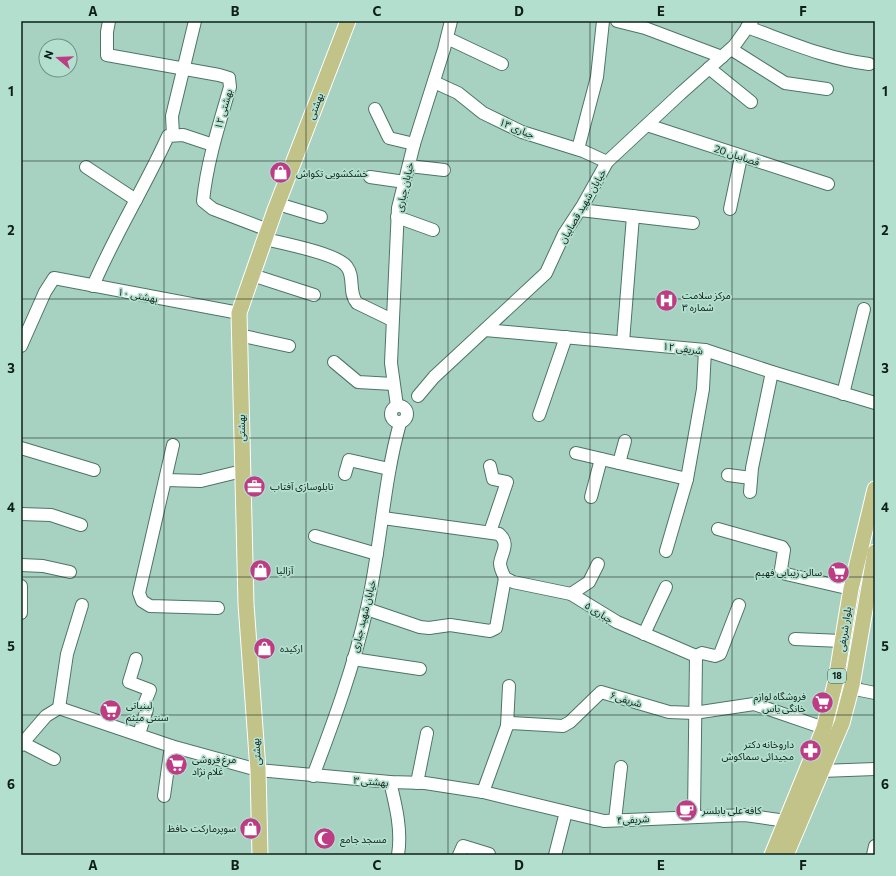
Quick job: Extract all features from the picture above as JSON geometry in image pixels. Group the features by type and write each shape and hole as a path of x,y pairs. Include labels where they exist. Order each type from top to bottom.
{"main road":[{"name":"بهشتی","path":"260,855 258,770 246,604 239,313 278,204 348,21"},
{"name":"بلوار شریفی","path":"772,855 824,728 836,680 851,589 875,489"},
{"path":"860,549 875,552"},
{"name":"بلوار شریفی","path":"786,855 842,723 852,685 871,589 875,552"}],"street":[{"name":"بهشتی ۱۲","path":"109,21 106,32 107,55 184,68 229,78 230,87 213,145 206,175 203,201 213,209 267,234"},
{"path":"173,135 172,116 195,21"},
{"name":"خیابان جباری","path":"402,409 393,384 391,363 397,217 414,144 434,82 451,21"},
{"path":"578,149 597,77 604,21"},
{"path":"617,21 645,28 722,57"},
{"path":"750,24 832,56 854,62 869,64"},
{"name":"خیابان شهید قصابیان","path":"396,421 390,413 402,409 418,396 434,377 546,273 564,234 580,210 606,162 731,49 750,24"},
{"path":"447,38 502,64"},
{"path":"731,49 785,83 827,89"},
{"path":"709,68 751,102"},
{"name":"جباری ۱۳","path":"434,82 458,93 483,113 522,132 578,149 606,162"},
{"path":"375,109 389,138 414,144"},
{"name":"قصابیان 20","path":"647,125 828,184"},
{"path":"93,286 109,249 136,200 168,136 183,135 213,145"},
{"path":"730,209 741,156"},
{"path":"409,166 444,170"},
{"path":"86,167 136,200"},
{"path":"370,177 404,182"},
{"path":"278,204 321,217"},
{"path":"580,210 693,223"},
{"path":"623,342 633,216"},
{"path":"397,217 433,230"},
{"path":"267,234 343,262 350,272 352,292 356,303 392,320"},
{"path":"252,276 314,295"},
{"name":"بهشتی ۱۰","path":"22,341 45,292 54,278 239,313"},
{"path":"842,394 864,309"},
{"name":"شریفی ۱۲","path":"484,330 705,350 842,394 875,403"},
{"path":"239,335 289,346"},
{"path":"539,415 566,337"},
{"path":"666,551 687,479 702,389 705,350"},
{"path":"334,362 358,382 393,384"},
{"path":"750,492 752,468 772,372"},
{"name":"خیابان شهید جباری","path":"313,776 342,699 367,609 383,518 396,421"},
{"path":"619,463 625,441"},
{"path":"173,445 139,593 142,601 150,606 218,608"},
{"path":"21,448 94,470"},
{"path":"576,453 687,479"},
{"path":"591,497 601,459"},
{"path":"345,474 350,460 389,469"},
{"path":"490,466 493,479 507,482 490,532"},
{"path":"166,480 201,481 242,471"},
{"path":"728,475 751,478"},
{"path":"21,514 51,515 81,525"},
{"path":"367,609 420,627 429,628 450,625 490,631 496,628 505,578 500,564 506,544 499,534 383,518"},
{"path":"718,529 782,547 784,550 781,569 786,574 851,589"},
{"path":"315,536 377,554"},
{"path":"571,594 589,582 598,564"},
{"path":"21,565 44,566 70,572"},
{"name":"جباری ۵","path":"505,578 513,582 571,594 617,622 696,656"},
{"path":"21,586 21,613"},
{"path":"644,634 666,587"},
{"path":"54,759 21,743 46,716 59,708 68,654 82,605"},
{"path":"694,816 694,713 696,656 702,652 716,656 720,654 739,605"},
{"path":"795,639 842,641"},
{"path":"136,659 129,682 150,690 144,705 147,710 139,734"},
{"path":"353,659 420,669"},
{"path":"852,685 860,690 875,693"},
{"path":"483,792 507,726 509,686"},
{"name":"شریفی۶","path":"507,726 511,723 563,726 570,722 602,692 670,712 694,713 754,704 824,728"},
{"name":"بهشتی ۳","path":"59,708 171,746 258,770 313,776 417,783 483,792"},
{"path":"417,783 427,733"},
{"path":"164,796 171,746"},
{"path":"615,820 620,766"},
{"path":"821,770 875,768"},
{"path":"390,782 396,808 400,854"},
{"name":"شریفی۴","path":"483,792 604,821 745,815 786,821"},
{"path":"555,855 566,812"},
{"path":"459,855 464,846 489,854"},
{"path":"872,855 875,846"}],"place":[{"name":"خشکشویی تکواش","path":"281,173"},
{"name":"مرکز سلامت شماره ۳","path":"667,301"},
{"name":"تابلوسازی آفتاب","path":"255,486"},
{"name":"آزالیا","path":"261,570"},
{"name":"سالن زیبایی فهیم","path":"838,572"},
{"name":"ارکیده","path":"265,648"},
{"name":"فروشگاه لوازم خانگی یاس","path":"822,702"},
{"name":"لبنیاتی سنتی میثم","path":"111,711"},
{"name":"داروخانه دکتر مجیدائی سماکوش","path":"810,750"},
{"name":"مرغ فروشی غلام نژاد","path":"176,765"},
{"name":"کافه علی بابلسر","path":"687,810"},
{"name":"سوپرمارکت حافظ","path":"251,828"},
{"name":"مسجد جامع","path":"324,839"}]}
